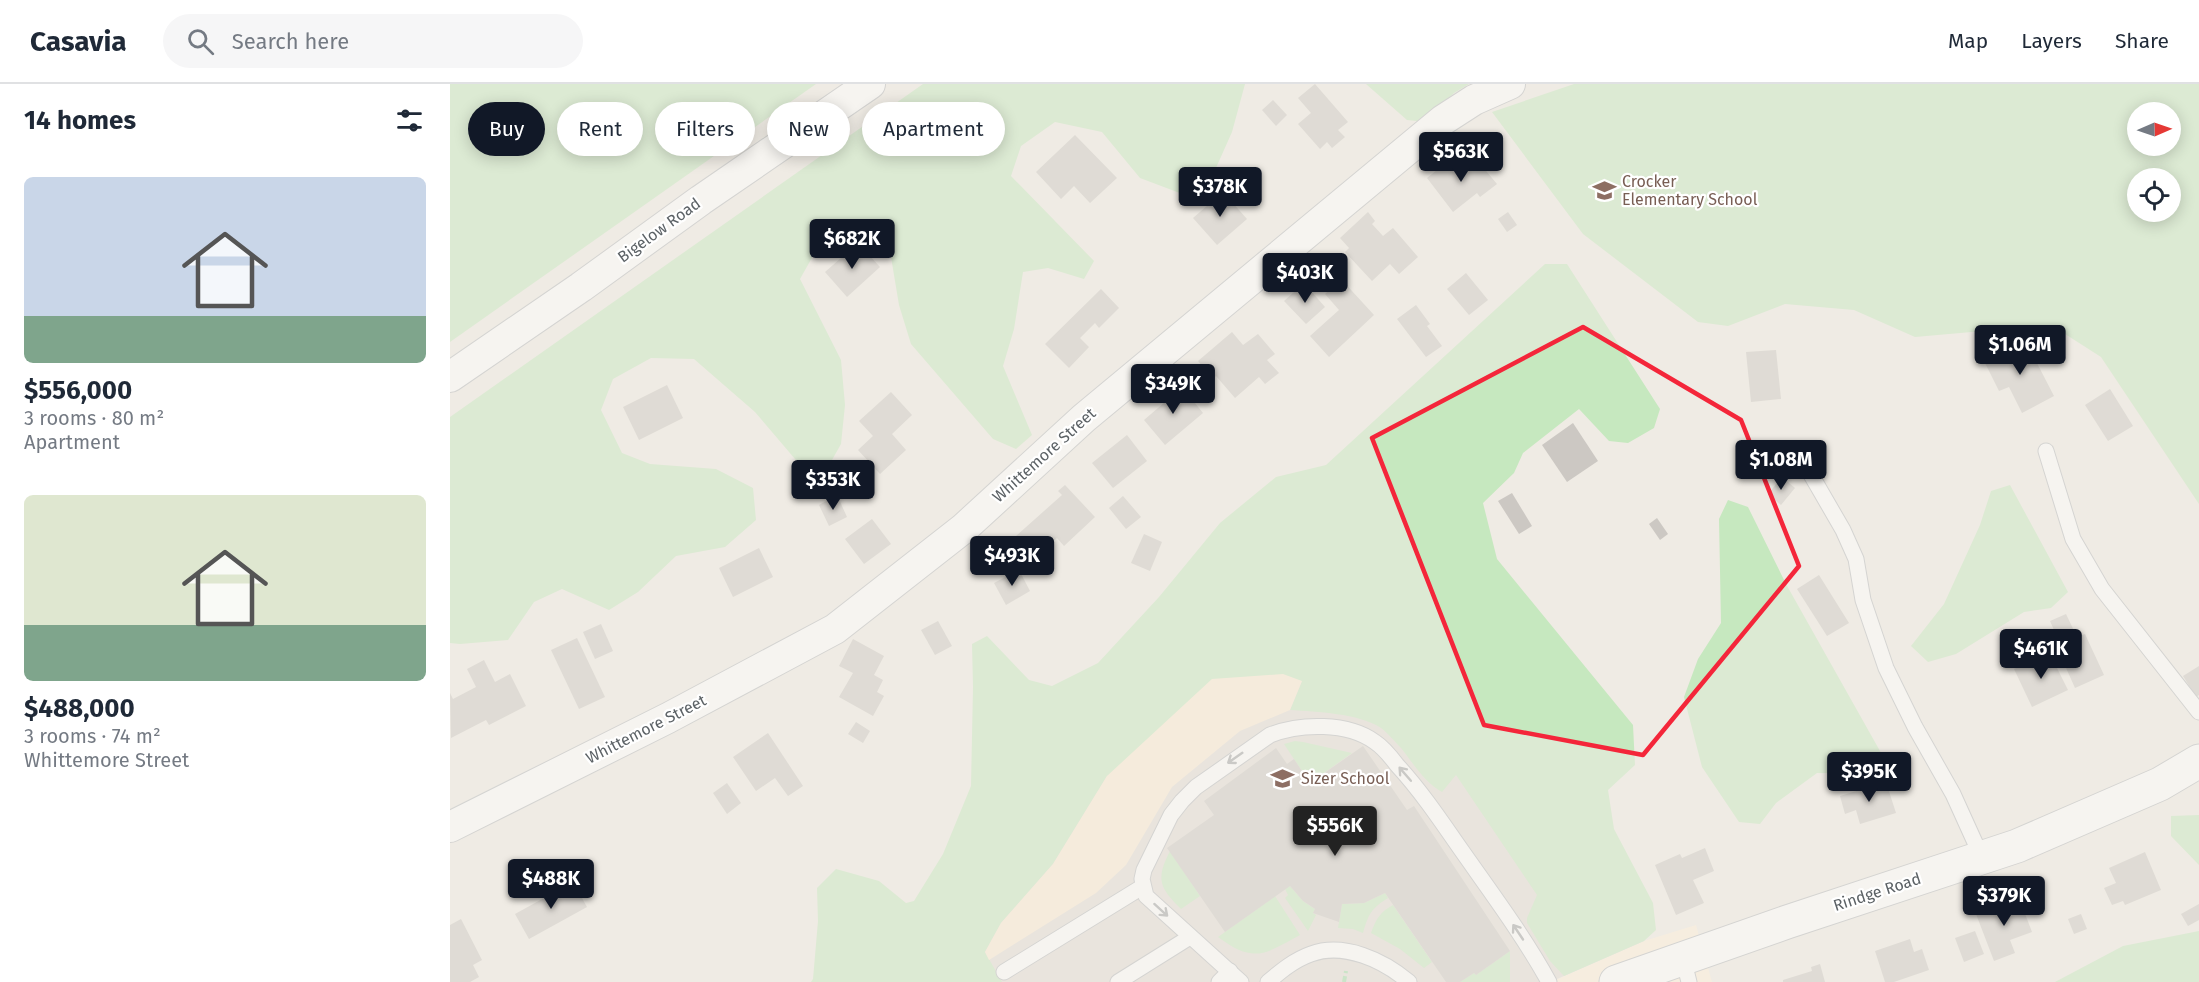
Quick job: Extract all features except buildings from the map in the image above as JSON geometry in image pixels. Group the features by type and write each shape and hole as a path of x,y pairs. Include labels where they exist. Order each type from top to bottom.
{"street":[{"name":"Bigelow Road","path":"450,377 870,84"},
{"name":"Whittemore Street","path":"450,827 668,718 835,629 964,528 1084,417 1443,120 1474,100 1510,84"},
{"name":"Rindge Road","path":"1616,982 1686,970 2017,846 2160,784 2199,761"}],"lane":[{"path":"2046,451 2073,539 2102,589 2199,712"},
{"path":"1806,466 1843,530 1856,559 1863,600 1886,668 1915,727 1953,794 1982,858"},
{"path":"1241,982 1224,977 1190,937 1146,896 1142,888 1144,870 1171,815 1196,788 1270,735 1284,729 1312,726 1356,732 1376,742 1383,749 1424,795 1549,982"},
{"path":"1004,972 1142,888"},
{"path":"1119,982 1190,937"},
{"path":"1268,982 1291,964 1311,954 1342,951 1362,955 1386,966 1409,982"}],"highlighted area":[{"path":"1583,327 1741,420 1799,566 1643,755 1484,725 1372,438"}],"shaded area":[{"name":"Sizer School","path":"1326,465 1644,941 1550,982 842,982 840,975 908,932"},
{"path":"1696,925 1712,982 1551,982 1644,941"}],"green space":[{"path":"450,84 816,84 790,102 767,102 767,119 755,127 755,102 655,102 655,156 714,156 450,342"},
{"path":"923,84 1245,84 1232,132 1207,188 1185,195 1140,178 1102,132 1055,122 1021,146 1011,176 1094,261 1084,279 1048,268 1023,272 1014,329 1003,366 1032,435 1016,449 993,439 911,344 899,305 890,251 865,228 818,247 800,279 841,360 845,405 841,444 823,476 801,466 755,412 694,359 651,358 613,379 601,410 622,453 650,464 716,469 753,488 756,520 725,547 676,556 638,592 609,610 562,589 534,602 508,640 450,643 450,417 821,156 850,156 850,135 862,127 862,156 1005,156 1005,102 897,102"},
{"path":"1366,84 1469,84 1454,93 1426,122 1407,120"},
{"path":"1574,84 2199,84 2199,504 2101,357 2051,325 1915,337 1854,310 1785,304 1728,326 1698,322 1583,234 1492,112"},
{"path":"1545,264 1567,264 1660,409 1654,428 1628,443 1609,441 1579,409 1523,453 1514,473 1483,503 1497,559 1633,725 1635,765 1608,790 1614,829 1653,903 1656,930 1644,941 1564,976 1550,961 1527,923 1537,895 1456,775 1442,792 1425,778 1389,735 1372,723 1349,716 1290,710 1302,681 1107,776 1053,864 1001,923 985,952 1002,982 811,982 818,921 817,888 836,869 879,881 906,903 914,901 943,854 971,786 972,644 987,636 1029,680 1052,686 1098,663 1159,597 1220,523 1276,477 1326,465"},
{"path":"2010,485 2068,592 2051,608 2024,612 1956,654 1928,662 1911,646 1944,604 1980,525 1991,491"},
{"path":"1728,500 1748,507 1786,584 1889,767 1888,774 1817,773 1776,803 1760,824 1739,822 1702,767 1684,697 1698,659 1721,623 1719,519"},
{"path":"1295,741 1352,753 1310,783 1284,744"},
{"path":"2199,815 2199,865 2171,836 2171,816"},
{"path":"1170,851 1200,896 1181,909 1168,895 1162,883 1162,869"},
{"path":"1290,886 1303,901 1315,909 1313,913 1316,915 1308,931 1285,898 1288,895 1285,889"},
{"path":"1385,893 1388,898 1371,912 1363,933 1353,929 1338,928 1342,904 1364,903"},
{"path":"1275,896 1300,935 1259,953 1241,951 1218,937"},
{"path":"1393,905 1432,962 1424,968 1400,949 1371,933 1379,916"},
{"path":"2199,931 2199,982 2055,982 2123,946"},
{"path":"1510,951 1510,982 1460,982 1474,973 1476,975"}],"sand":[{"path":"1283,674 1302,681 1290,710 1240,731 1172,787 1126,865 1096,893 989,960 985,952 1001,923 1053,864 1107,776 1212,679"}],"place":[{"name":"Crocker Elementary School","path":"1604,190"},
{"name":"Sizer School","path":"1283,778"}]}
